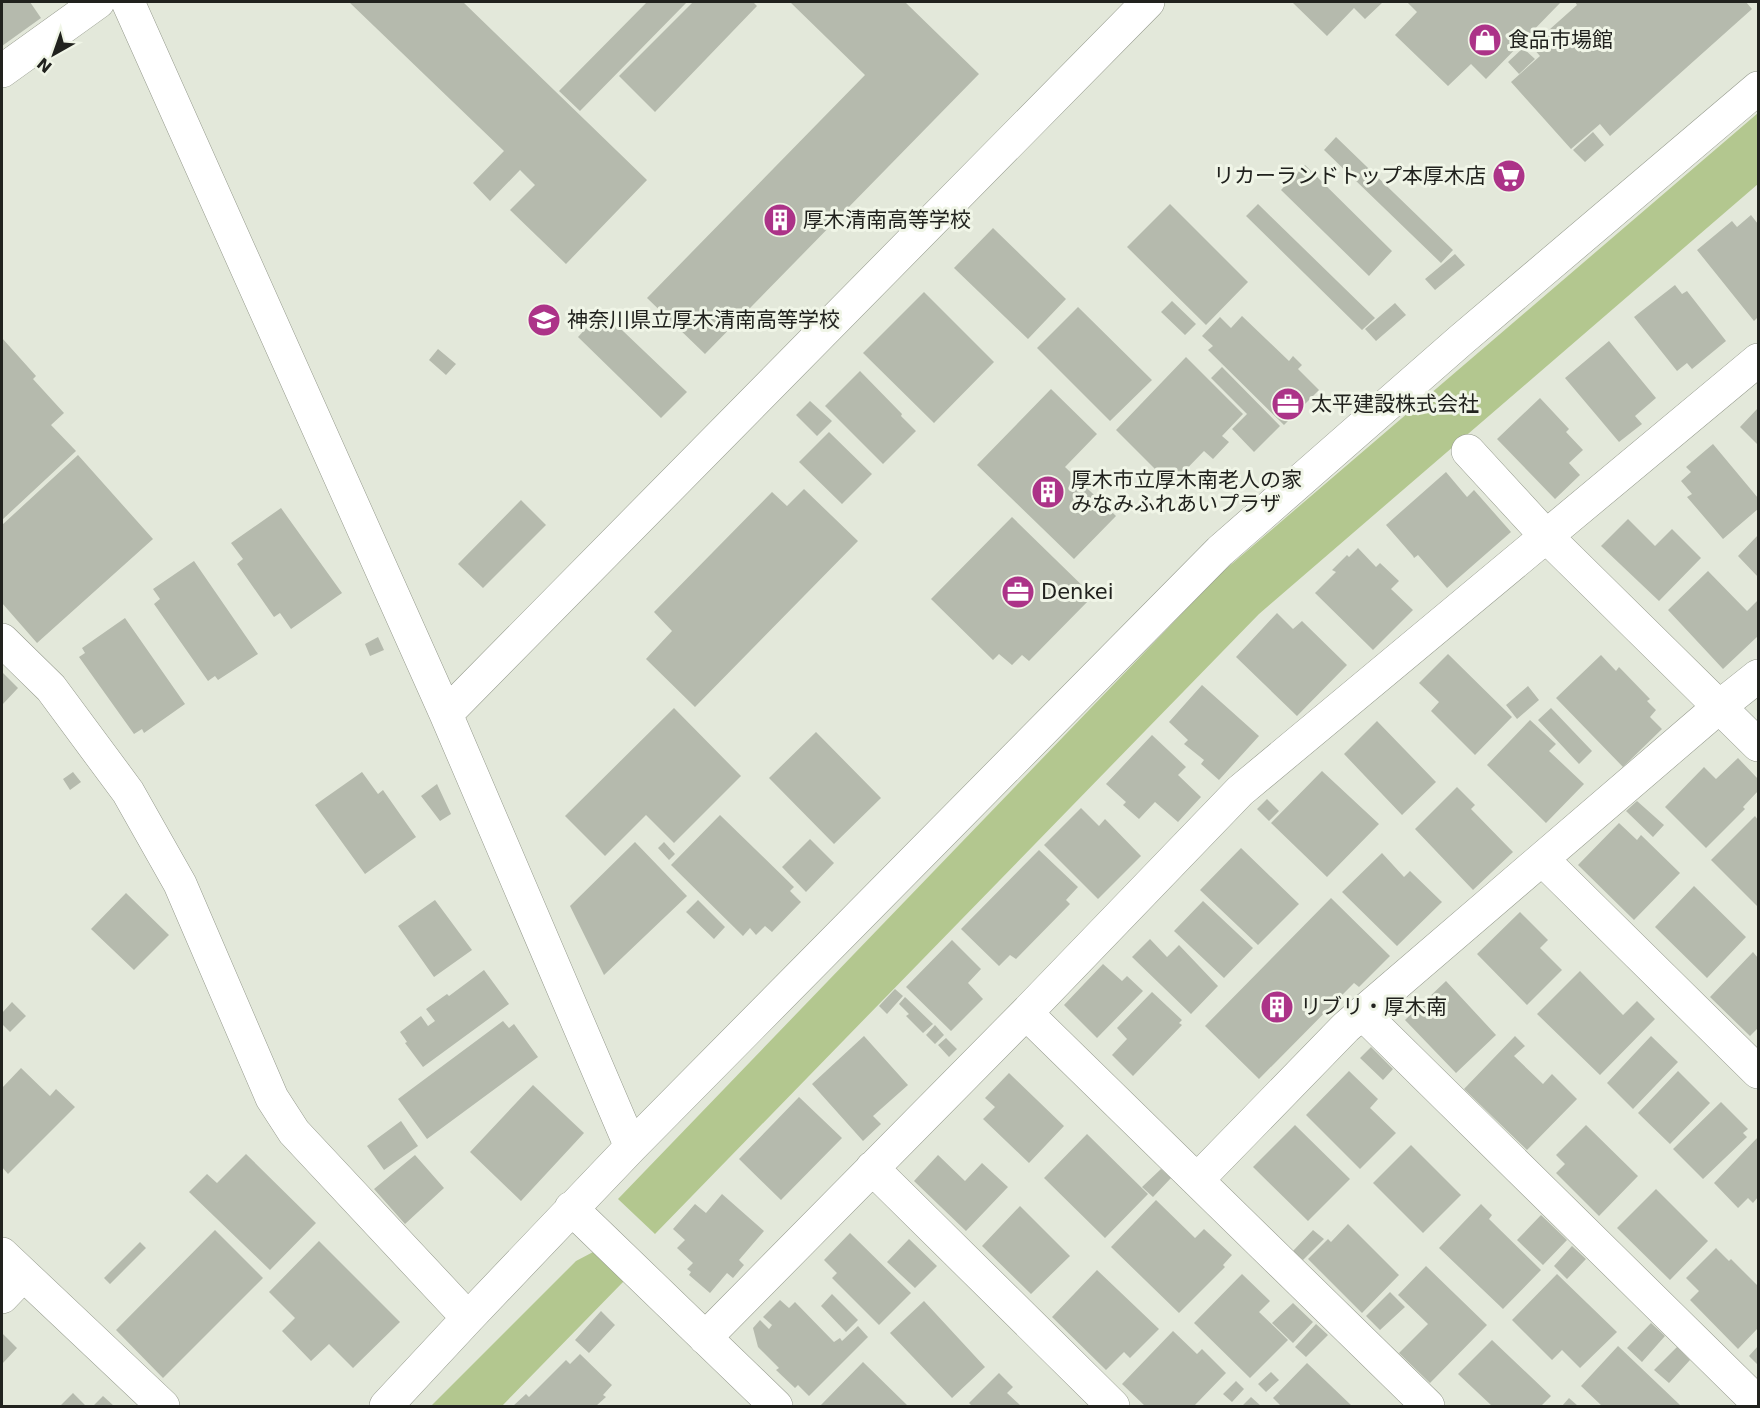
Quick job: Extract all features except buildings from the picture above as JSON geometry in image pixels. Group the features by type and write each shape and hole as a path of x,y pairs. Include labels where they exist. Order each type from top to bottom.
{"street":[{"path":"2,71 98,2"},
{"path":"128,2 446,714 631,1147"},
{"path":"446,714 1148,2"},
{"path":"386,1407 571,1208 1220,551 1461,340 1758,88"},
{"path":"705,1338 1026,1013 1240,791 1758,360"},
{"path":"1468,451 1546,537 1758,745"},
{"path":"2,640 51,688 128,792 180,884 272,1098 294,1132 468,1318"},
{"path":"1198,1179 1346,1028 1758,676"},
{"path":"1542,859 1758,1072"},
{"path":"1026,1013 1198,1179 1412,1401"},
{"path":"1363,1014 1758,1403"},
{"path":"872,1168 1113,1407"},
{"path":"571,1208 776,1407"},
{"path":"9,1276 163,1407"}],"green space":[{"path":"1758,113 1758,184 1259,614 655,1234 618,1199 1220,574"},
{"path":"595,1251 624,1281 502,1406 431,1406 576,1261"}],"place":[{"name":"食品市場館","path":"1485,40"},
{"name":"リカーランドトップ本厚木店","path":"1509,176"},
{"name":"厚木清南高等学校","path":"780,220"},
{"name":"神奈川県立厚木清南高等学校","path":"544,320"},
{"name":"太平建設株式会社","path":"1288,404"},
{"name":"厚木市立厚木南老人の家 みなみふれあいプラザ","path":"1048,492"},
{"name":"Denkei","path":"1018,592"},
{"name":"リブリ・厚木南","path":"1277,1007"}]}
